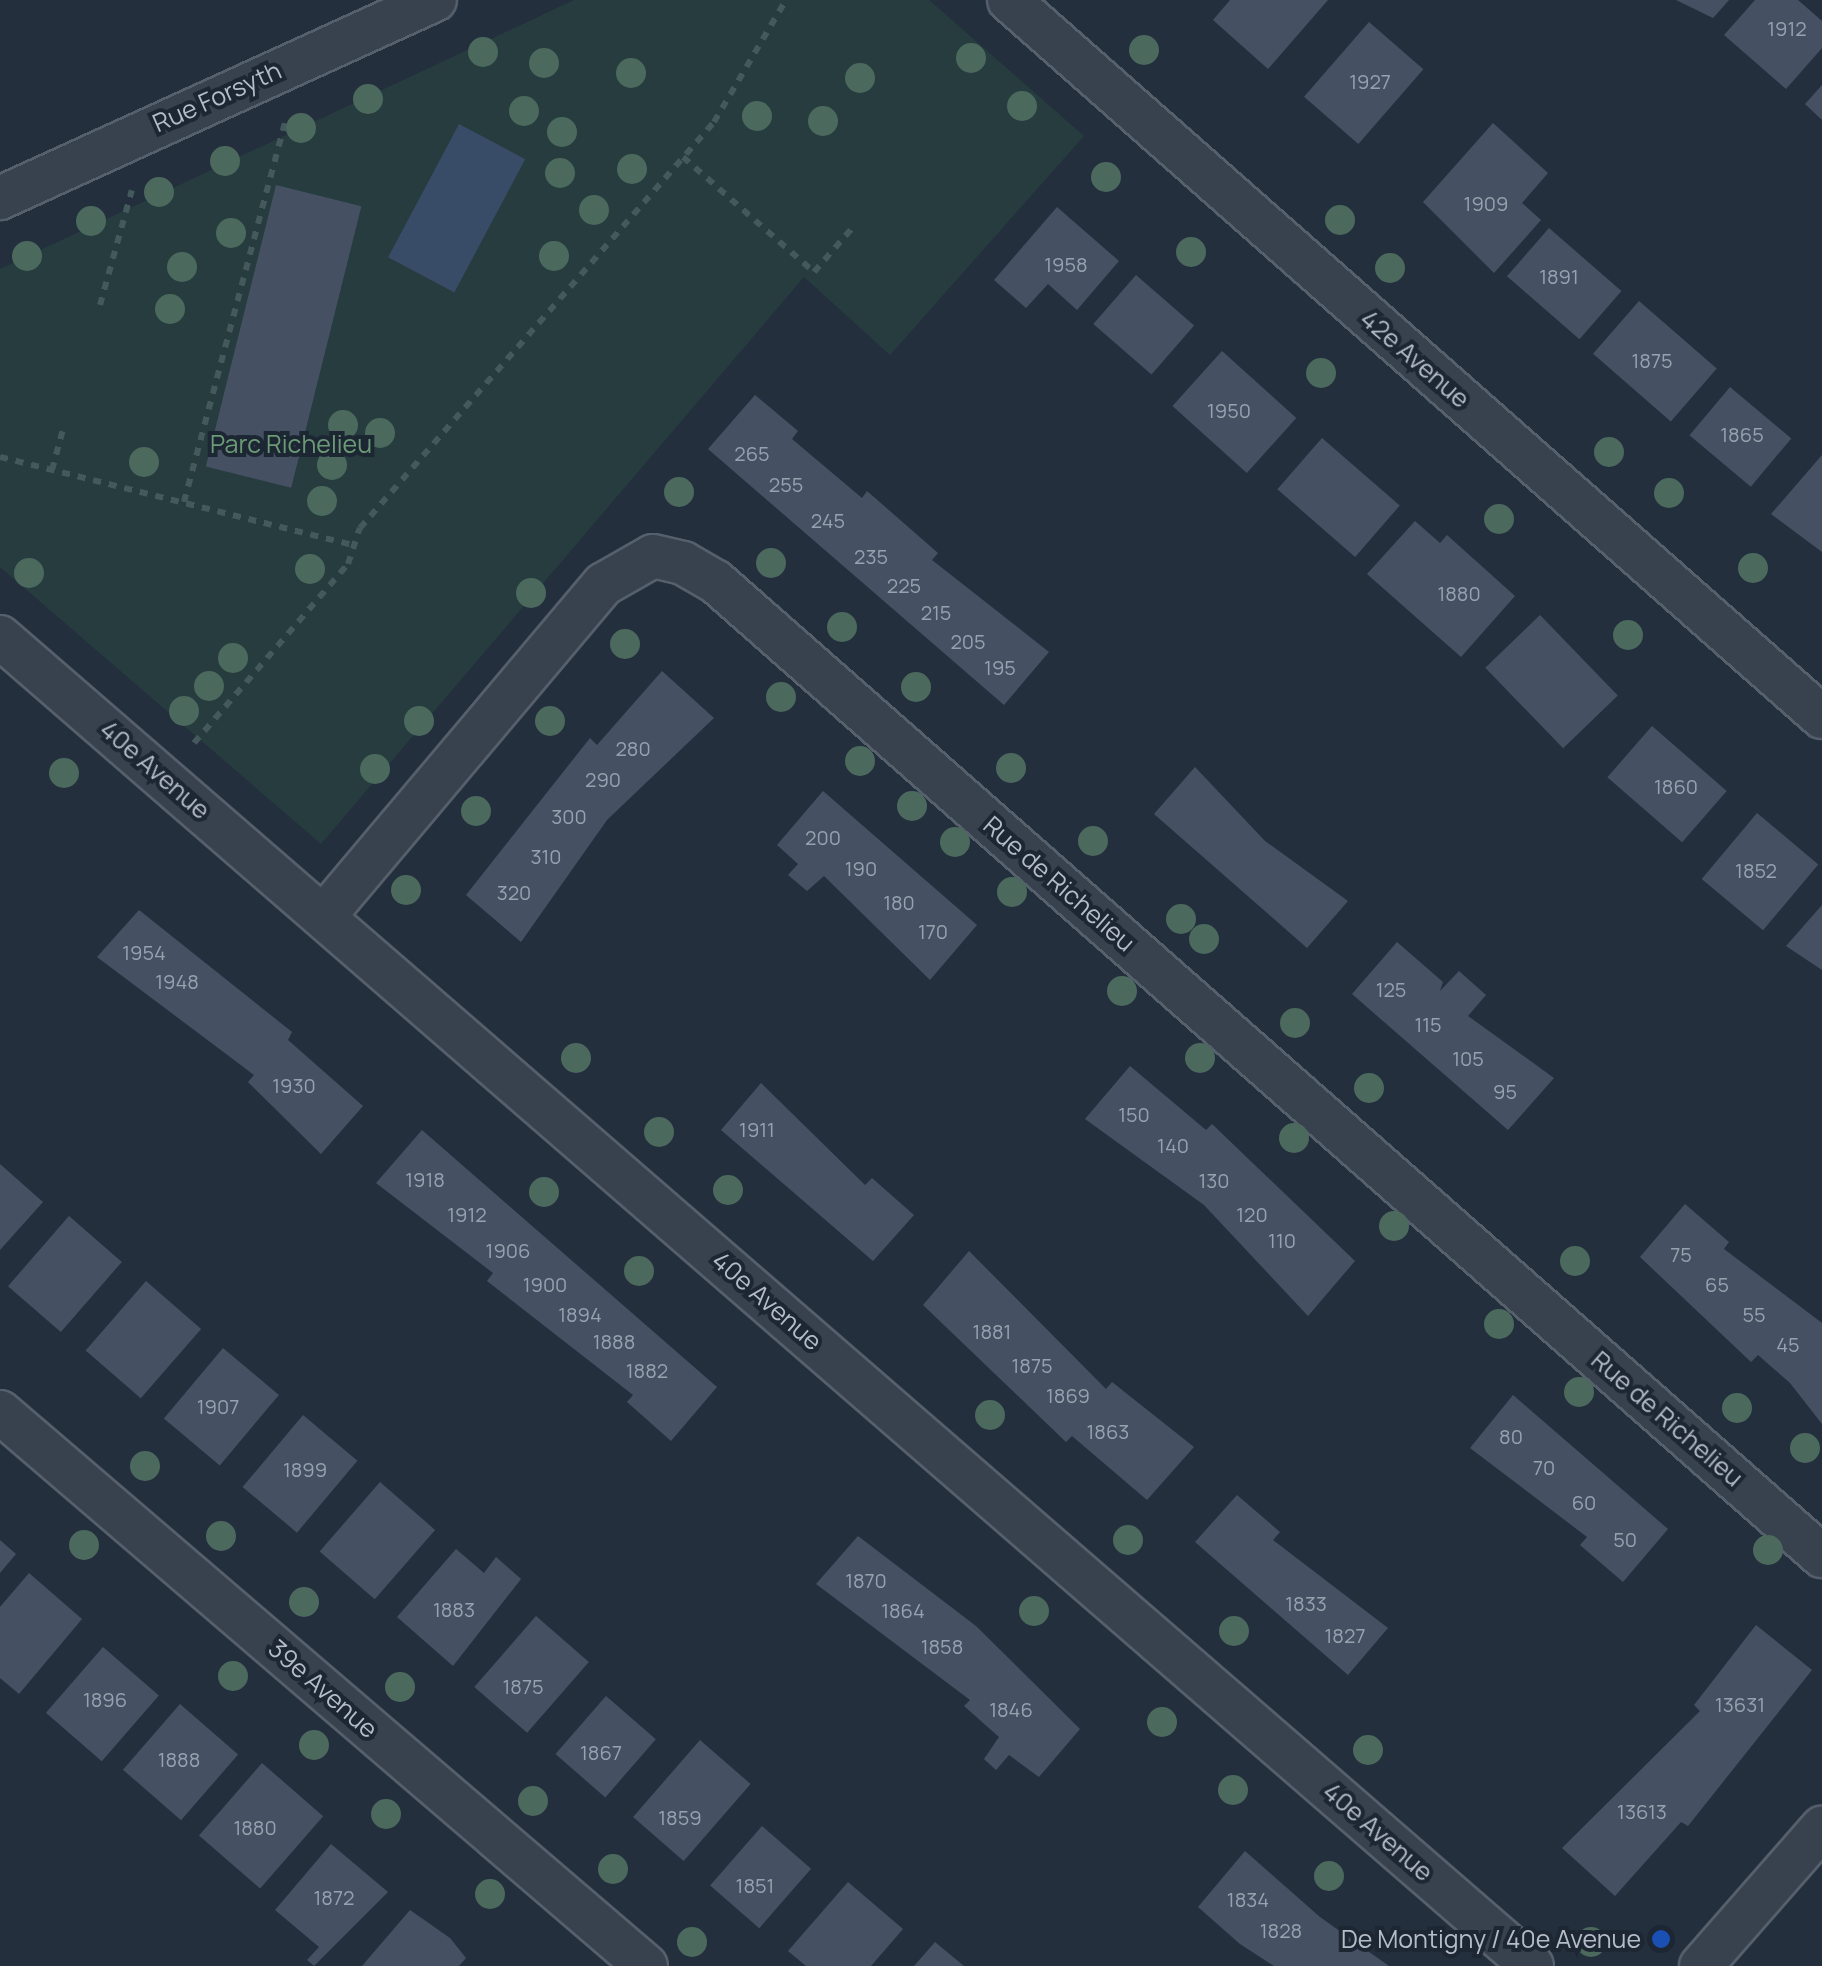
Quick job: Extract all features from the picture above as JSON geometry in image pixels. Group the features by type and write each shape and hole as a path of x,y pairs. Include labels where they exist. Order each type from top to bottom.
{"street":[{"name":"Rue Forsyth","path":"0,198 435,0"},
{"name":"42e Avenue","path":"1009,0 1822,718"},
{"name":"Rue de Richelieu","path":"324,916 604,584 653,556 683,563 731,595 1822,1556"},
{"name":"40e Avenue","path":"0,637 1532,1966"},
{"name":"39e Avenue","path":"0,1412 646,1966"},
{"path":"1701,1966 1822,1828"}],"path":[{"path":"164,778 348,564 360,528 683,157 744,78 786,0"},
{"path":"184,502 301,60"},
{"path":"100,305 150,127"},
{"path":"683,157 814,272 854,226"},
{"path":"52,470 64,429"},
{"path":"0,457 354,545"}],"green space":[{"name":"Parc Richelieu","path":"574,0 929,0 1084,136 890,355 804,277 321,844 0,567 0,269"}],"water":[{"path":"459,124 525,159 454,293 388,257"}],"building":[{"path":"1230,0 1328,0 1268,69 1213,20"},
{"path":"1676,0 1729,0 1713,18"},
{"path":"1755,0 1798,0 1822,21 1822,48 1786,89 1724,35"},
{"path":"1369,22 1423,69 1358,144 1304,97"},
{"path":"1822,85 1822,120 1805,104"},
{"path":"1493,123 1548,173 1522,203 1541,220 1494,273 1423,202"},
{"path":"276,185 361,206 291,488 206,466"},
{"path":"1057,207 1119,261 1077,310 1048,284 1026,308 994,280"},
{"path":"1549,228 1621,291 1579,339 1507,276"},
{"path":"1136,275 1194,326 1151,375 1093,324"},
{"path":"1639,301 1717,369 1671,421 1593,354"},
{"path":"1222,351 1296,418 1247,473 1172,406"},
{"path":"1730,387 1791,438 1751,487 1690,435"},
{"path":"755,395 798,431 792,439 862,498 867,491 938,553 932,560 1049,652 1004,705 708,449"},
{"path":"1322,438 1400,506 1355,557 1277,489"},
{"path":"1822,455 1822,552 1771,514"},
{"path":"1415,521 1440,543 1447,535 1515,596 1461,657 1367,574"},
{"path":"1540,615 1618,696 1563,748 1485,668"},
{"path":"662,671 714,718 607,820 521,942 466,895 590,738 597,745"},
{"path":"1652,726 1727,791 1682,842 1607,777"},
{"path":"1195,767 1265,841 1348,901 1307,948 1154,814"},
{"path":"823,791 977,925 930,980 824,876 807,891 788,875 798,864 777,845"},
{"path":"1757,813 1818,864 1763,930 1702,879"},
{"path":"1822,905 1822,970 1786,946"},
{"path":"139,910 292,1032 288,1040 363,1106 321,1154 248,1082 254,1075 97,957"},
{"path":"1397,942 1443,982 1440,991 1459,971 1486,995 1468,1016 1554,1078 1508,1130 1352,994"},
{"path":"1130,1066 1206,1130 1212,1124 1355,1261 1308,1316 1204,1205 1085,1119"},
{"path":"761,1083 865,1185 872,1178 914,1215 873,1261 721,1130"},
{"path":"422,1130 717,1387 671,1441 627,1402 633,1395 487,1281 493,1273 376,1183"},
{"path":"0,1164 43,1202 0,1250"},
{"path":"1685,1204 1729,1242 1724,1249 1822,1323 1822,1424 1790,1383 1758,1355 1751,1362 1640,1257"},
{"path":"69,1216 122,1262 61,1332 8,1286"},
{"path":"969,1251 1106,1389 1112,1382 1194,1447 1147,1500 1072,1436 1066,1442 923,1305"},
{"path":"146,1281 201,1329 141,1398 86,1350"},
{"path":"223,1348 279,1395 220,1465 164,1418"},
{"path":"1513,1395 1668,1529 1623,1582 1580,1545 1587,1537 1470,1448"},
{"path":"303,1415 357,1461 297,1533 243,1487"},
{"path":"380,1482 435,1530 375,1599 320,1551"},
{"path":"1237,1495 1280,1532 1273,1540 1388,1628 1348,1675 1195,1542"},
{"path":"858,1536 976,1626 1080,1729 1039,1777 1009,1755 996,1770 984,1759 999,1737 964,1706 970,1700 816,1584"},
{"path":"0,1540 16,1554 0,1573"},
{"path":"456,1549 484,1573 496,1557 521,1579 453,1666 397,1617"},
{"path":"29,1573 82,1619 19,1694 0,1678 0,1607"},
{"path":"536,1616 589,1662 527,1733 474,1687"},
{"path":"1756,1625 1812,1670 1688,1826 1681,1822 1615,1896 1562,1848 1700,1711 1694,1705"},
{"path":"103,1647 159,1696 102,1761 46,1713"},
{"path":"606,1696 656,1739 605,1797 555,1754"},
{"path":"180,1704 238,1755 181,1820 123,1770"},
{"path":"700,1740 751,1784 684,1861 633,1817"},
{"path":"262,1763 323,1816 260,1889 199,1835"},
{"path":"762,1826 811,1869 759,1928 710,1886"},
{"path":"331,1844 388,1892 314,1966 307,1960 319,1947 275,1910"},
{"path":"1245,1851 1320,1917 1389,1966 1274,1966 1240,1944 1198,1907"},
{"path":"848,1882 903,1929 871,1966 806,1966 788,1951"},
{"path":"410,1910 450,1938 466,1958 459,1966 362,1966"},
{"path":"935,1942 964,1966 914,1966"}],"place":[{"name":"De Montigny / 40e Avenue","path":"1661,1939"}]}
